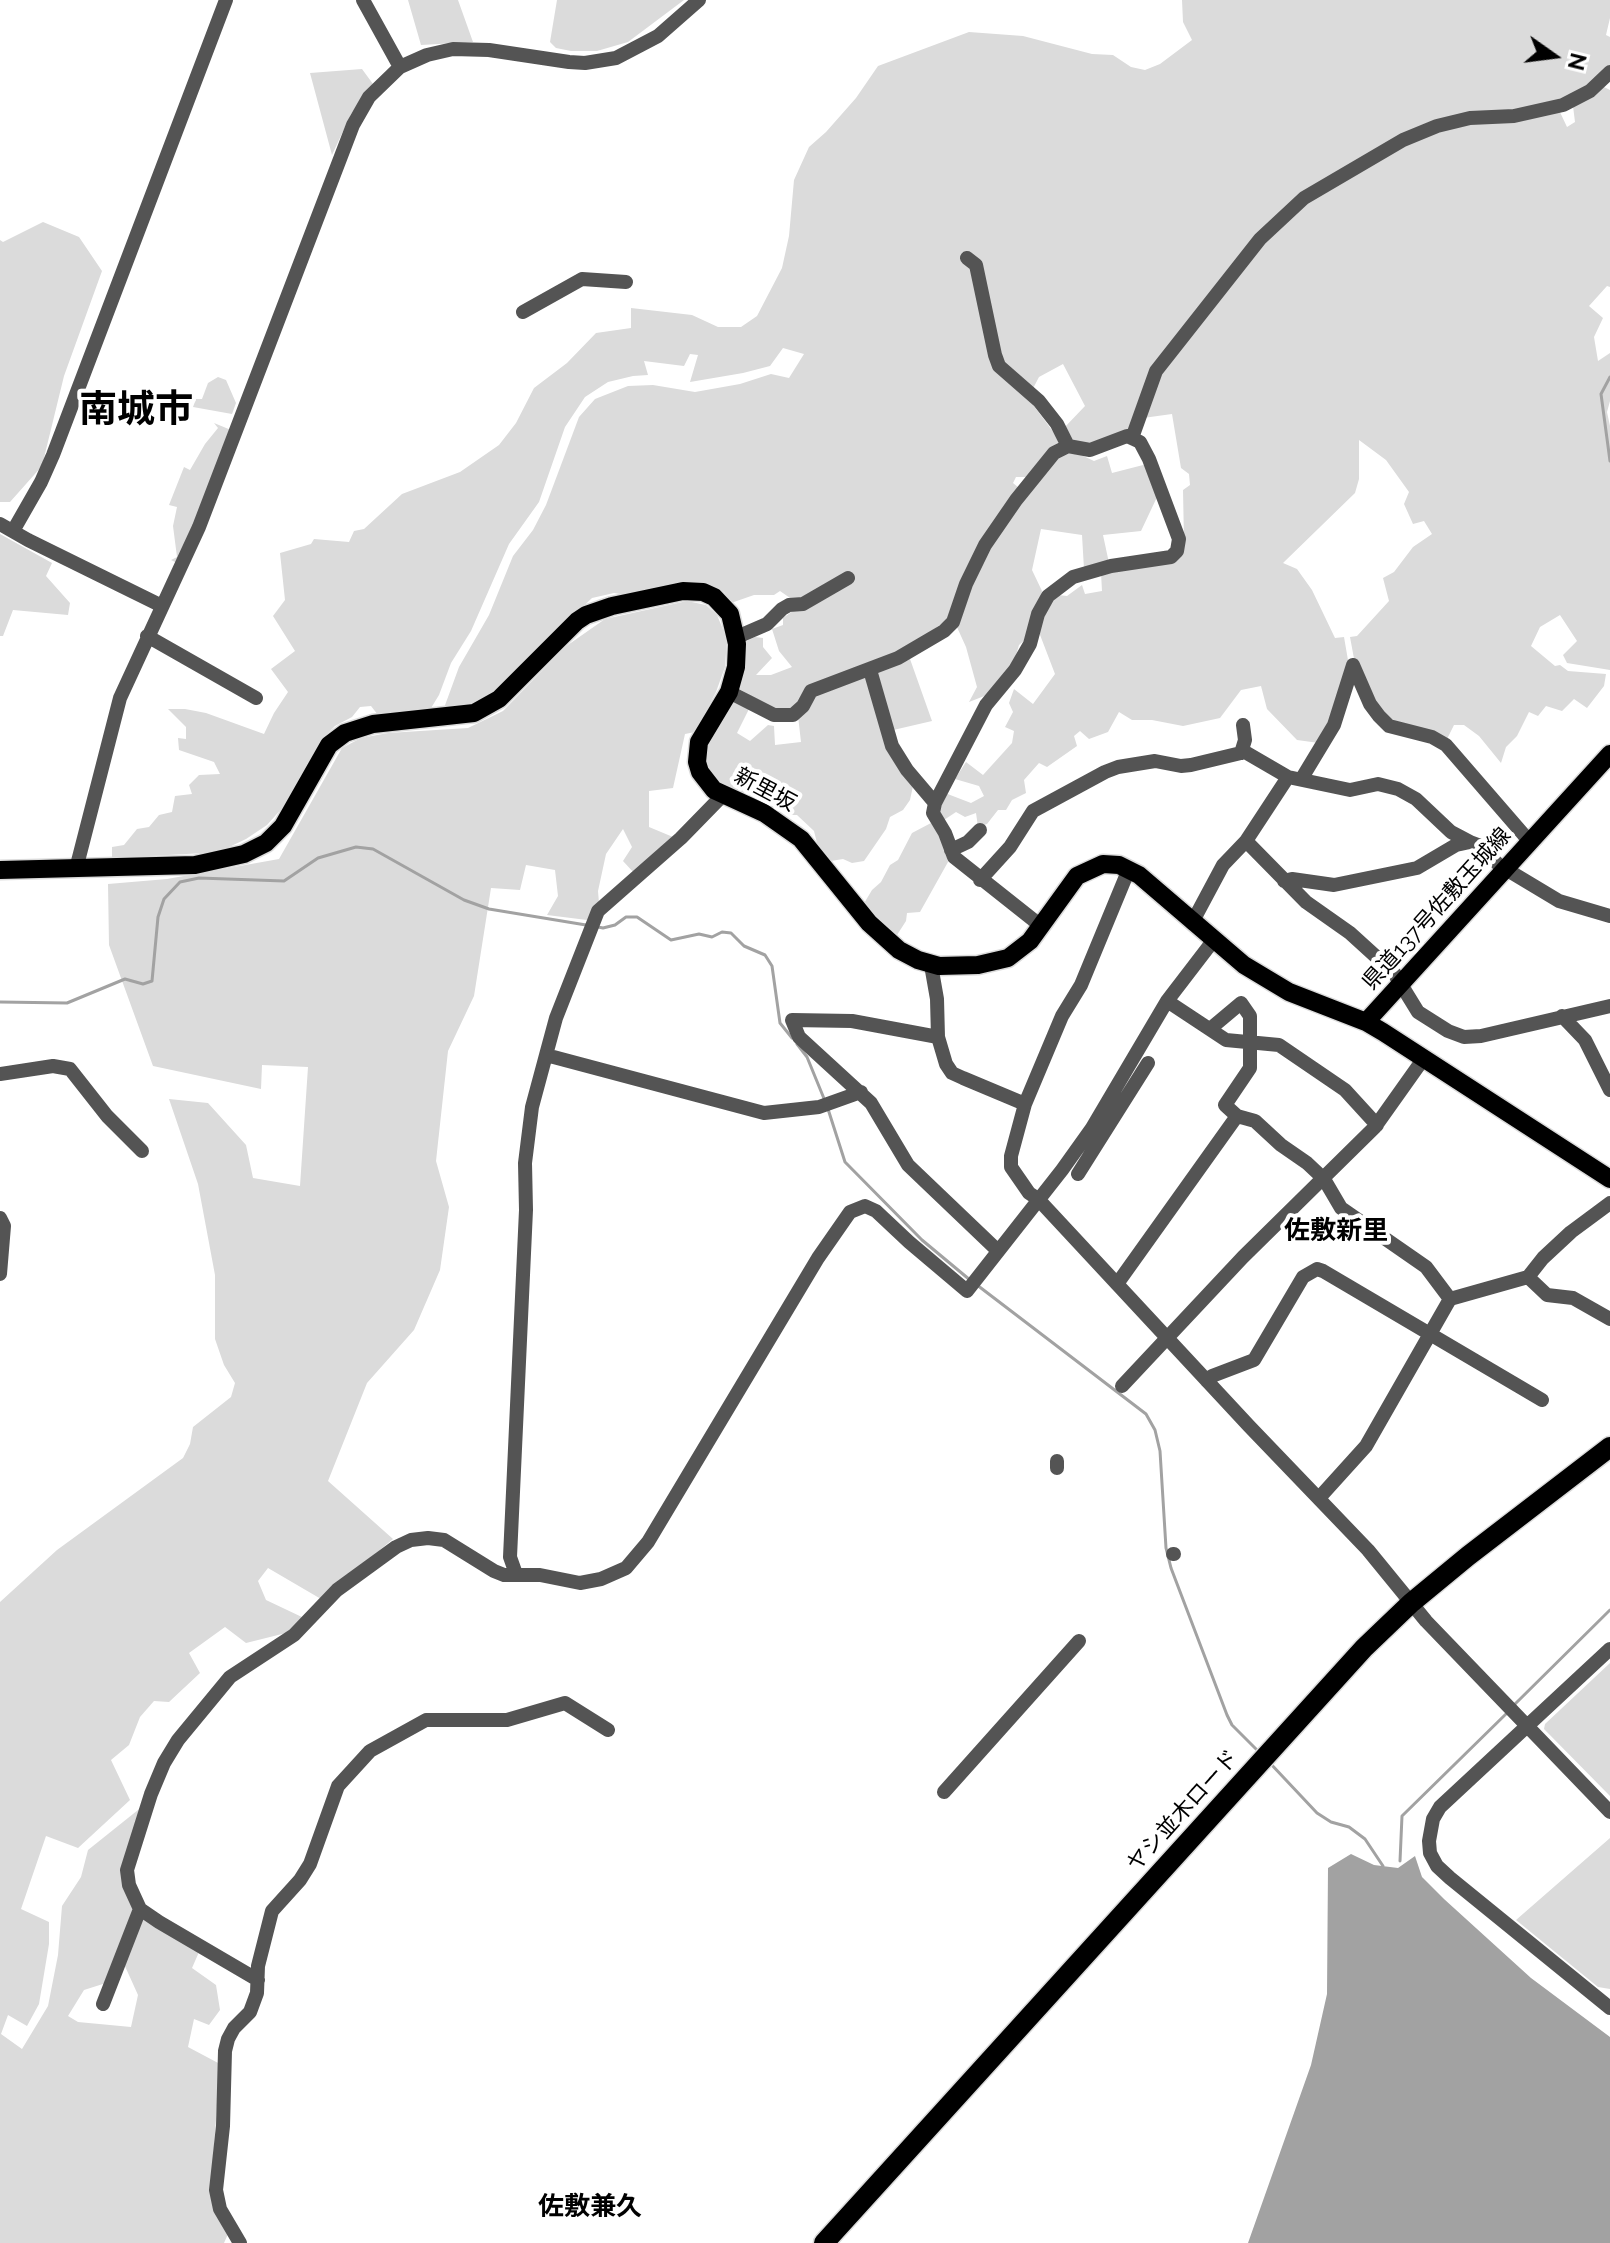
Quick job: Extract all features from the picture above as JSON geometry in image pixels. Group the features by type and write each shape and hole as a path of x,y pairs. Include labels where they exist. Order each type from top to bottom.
{"highway":[{"name":"ヤシ並木ロード","path":"824,2243 1364,1648 1411,1603 1610,1447"}],"main road":[{"path":"0,870 150,868 212,863 255,849 274,836 290,816 333,740 351,730 373,724 464,715 485,708 512,688 577,621 592,612 683,591 703,592 724,606 734,622 737,637"},
{"name":"新里坂","path":"737,637 736,667 729,692 697,752 700,772 722,796 764,813 792,831 809,847 877,932 905,954 931,965 967,966 1008,958 1023,948 1068,886 1084,871 1103,864 1129,869"},
{"name":"県道137号佐敷玉城線","path":"1610,754 1366,1022 1610,1179"},
{"path":"1129,869 1239,962 1273,983 1366,1022"}],"street":[{"path":"162,606 6,528 41,482 53,455 226,0"},
{"path":"363,0 400,67"},
{"path":"76,869 120,698 183,565 353,125 369,97 400,67 427,55 464,48 569,62 601,61 646,45 699,0"},
{"path":"1132,438 1156,371 1260,239 1304,198 1403,140 1437,126 1470,118 1514,116 1563,105 1590,91 1610,72"},
{"path":"967,258 976,265 999,366 1039,401 1057,424 1068,446"},
{"path":"523,312 582,279 626,282"},
{"path":"729,692 774,715 793,715 803,706 811,691 898,658 944,631 953,622 966,584 985,545 1054,453 1068,446 1090,450 1127,436 1140,442 1179,539 1177,551 1171,557 1111,566 1073,577 1048,596 1038,614 1030,644 1015,670 986,705 935,803 933,813 954,857 1041,926"},
{"path":"737,637 767,624 789,605 803,604 848,578"},
{"path":"147,636 256,698"},
{"path":"1192,923 1223,865 1246,841 1334,725 1353,665 1370,704 1389,726 1432,737 1446,745 1530,842"},
{"path":"870,670 892,746 907,770 935,803"},
{"path":"1241,753 1245,740 1243,725"},
{"path":"980,880 1010,847 1033,811 1105,772 1155,761 1191,765 1245,752 1295,778 1350,790 1378,784 1398,789 1416,799 1451,832 1478,845 1506,869 1559,901 1610,916"},
{"path":"516,1574 510,1557 526,1210 525,1163 532,1107 556,1018 598,911 704,817 722,796"},
{"path":"951,850 968,842 980,830"},
{"path":"1246,841 1306,902 1350,933 1402,983 1418,1012 1448,1031 1464,1037 1492,1033 1610,1006"},
{"path":"1284,881 1292,879 1334,885 1403,871 1417,868 1456,845 1470,842"},
{"path":"1129,869 1081,985 1062,1016 1025,1104 1011,1167 1029,1193 1368,1550 1411,1603 1521,1722 1610,1812"},
{"path":"258,1980 140,1909 129,1885 127,1870 164,1763 178,1740 230,1677 294,1635 337,1590 396,1547 411,1540 444,1540 494,1571 587,1583 618,1573 641,1553 818,1258 850,1212 865,1206 876,1211 967,1291 1092,1128 1167,1001 1213,941"},
{"path":"931,965 941,1054 952,1073 1025,1104"},
{"path":"1167,1001 1226,1040 1279,1045 1345,1090 1377,1125"},
{"path":"1210,1029 1241,1003 1250,1016 1250,1068 1225,1105 1237,1116 1255,1121 1307,1163 1324,1179 1341,1208 1426,1267 1450,1299"},
{"path":"1562,1016 1585,1040 1610,1090"},
{"path":"938,1037 852,1021 792,1020 799,1037 871,1103 908,1165 997,1250"},
{"path":"546,1055 764,1113 827,1105 861,1092"},
{"path":"1122,1386 1166,1337 1377,1125 1424,1058"},
{"path":"1078,1174 1148,1063"},
{"path":"0,1074 53,1066 70,1069 107,1116 142,1151"},
{"path":"1114,1090 1132,1090"},
{"path":"1117,1284 1237,1116"},
{"path":"1319,1498 1366,1446 1450,1299 1528,1277 1571,1232 1610,1203"},
{"path":"0,1218 4,1226 0,1274"},
{"path":"1207,1381 1212,1376 1254,1360 1303,1277 1317,1269 1542,1400"},
{"path":"1528,1277 1547,1295 1573,1298 1610,1319"},
{"path":"944,1792 1079,1641"},
{"path":"1610,1649 1521,1722 1440,1807 1429,1830 1430,1853 1437,1866 1610,2008"},
{"path":"240,2243 220,2209 216,2181 228,2039 250,2012 257,1993 258,1966 272,1911 310,1864 338,1786 370,1751 426,1720 507,1720 565,1703 608,1730"},
{"path":"103,2004 140,1909"}],"shaded area":[{"path":"408,0 458,0 473,42 421,45"},
{"path":"557,0 684,0 628,42 597,51 571,51 556,48 550,42"},
{"path":"1182,0 1610,0 1606,35 1610,37 1610,68 1589,86 1545,106 1471,114 1303,193 1152,369 1130,432 1092,444 1072,442 1064,428 1085,406 1063,364 1039,377 1028,398 1063,445 1032,477 1016,477 1013,483 1019,488 950,618 898,654 823,681 791,712 776,711 736,687 744,642 755,637 763,638 763,647 772,658 756,675 771,675 792,667 779,651 772,629 783,625 783,618 793,611 793,600 780,591 774,595 754,595 731,603 724,592 707,583 670,585 632,596 614,593 592,598 482,704 444,708 459,667 489,615 513,556 533,530 546,505 579,417 595,399 628,386 653,385 695,392 740,384 771,374 789,378 804,354 783,348 770,366 690,382 698,355 690,354 684,366 644,361 648,375 608,382 585,397 565,427 539,502 509,544 471,631 451,663 439,695 428,713 378,715 371,706 360,707 352,717 335,726 321,740 284,806 267,825 225,849 112,858 112,847 124,845 137,829 149,827 159,815 172,812 175,796 192,794 189,785 199,775 220,774 214,762 179,750 178,738 186,739 186,727 168,709 206,713 264,734 288,692 271,669 295,651 273,616 285,600 280,553 311,544 314,539 349,542 354,531 364,529 402,494 460,472 499,445 516,423 534,388 567,363 596,333 631,328 631,308 692,315 718,327 741,327 757,316 782,268 789,236 794,180 809,147 856,98 878,66 969,32 1023,36 1092,54 1113,55 1131,67 1145,70 1160,64 1192,40 1183,22"},
{"path":"362,69 373,84 351,114 332,155 310,73"},
{"path":"1604,87 1610,90 1610,287 1607,286 1589,306 1603,318 1594,337 1598,361 1610,353 1610,401 1607,412 1610,426 1610,670 1567,663 1563,655 1577,641 1560,615 1540,627 1531,646 1555,666 1560,665 1568,671 1606,674 1604,686 1587,708 1574,699 1562,711 1546,706 1538,716 1529,712 1517,736 1506,747 1501,763 1479,736 1464,725 1454,725 1447,739 1393,724 1379,712 1355,664 1350,637 1357,636 1389,601 1383,578 1394,572 1413,547 1432,534 1424,521 1413,524 1404,504 1409,492 1386,460 1359,440 1359,479 1355,493 1283,563 1297,569 1312,590 1335,638 1344,637 1349,666 1339,705 1319,743 1297,740 1267,709 1261,686 1241,690 1220,718 1183,726 1132,720 1119,712 1108,732 1089,739 1080,731 1074,736 1077,746 1047,767 1039,763 1024,780 1026,793 1012,800 1006,810 998,810 987,824 978,827 976,813 965,817 956,812 944,820 938,814 945,793 971,803 984,796 979,786 955,779 966,762 983,775 1012,743 1014,731 1005,727 1013,712 1009,703 1014,689 1033,704 1055,674 1037,627 1040,614 1058,595 1067,596 1082,585 1085,594 1102,591 1101,573 1173,561 1184,541 1183,490 1190,485 1189,474 1181,468 1172,414 1143,418 1158,372 1252,255 1303,203 1384,152 1439,130 1559,110 1567,127 1575,122 1573,106 1596,89"},
{"path":"43,222 79,237 102,271 64,376 42,466 10,502 0,502 0,240 3,242"},
{"path":"218,377 226,380 236,403 232,414 193,407 196,399 202,399 208,383"},
{"path":"214,423 231,430 229,441 179,564 171,560 177,557 173,526 177,507 169,505 184,467 190,470 218,428"},
{"path":"1068,449 1094,461 1107,456 1112,473 1147,464 1158,495 1141,531 1103,535 1109,563 1084,569 1082,535 1041,529 1032,570 1042,591 1027,638 1019,645 1012,669 992,693 969,702 977,687 966,647 956,625 988,545 1055,455"},
{"path":"0,534 52,563 46,576 70,603 68,615 13,610 3,636 0,636"},
{"path":"687,601 706,605 717,615 727,639 725,667 716,692 695,732 685,734 673,788 649,791 649,827 673,837 634,873 623,861 632,847 623,829 606,854 598,891 599,903 587,920 547,915 558,896 555,870 526,865 520,890 491,888 474,996 448,1051 436,1161 449,1207 440,1270 414,1330 367,1383 328,1481 393,1539 321,1599 268,1568 258,1581 266,1600 304,1618 290,1632 246,1643 225,1627 189,1653 200,1673 169,1702 154,1701 140,1717 129,1745 111,1760 130,1800 78,1848 46,1836 21,1909 49,1922 49,1944 39,2004 27,2026 8,2015 1,2034 22,2049 48,2006 58,1955 62,1906 81,1877 88,1850 143,1806 122,1869 134,1911 106,1983 84,1990 68,2016 78,2022 131,2027 138,1995 124,1964 143,1916 199,1952 192,1968 216,1985 220,2010 209,2025 194,2019 188,2047 220,2064 213,2161 228,2234 224,2243 0,2243 0,1602 57,1550 183,1458 193,1427 231,1397 235,1383 224,1365 215,1339 215,1275 198,1184 169,1099 208,1103 246,1145 253,1178 300,1186 308,1067 262,1065 261,1089 153,1066 109,945 108,884 167,879 279,859 342,748 361,738 388,733 468,728 503,711 565,647 605,619"},
{"path":"910,659 932,721 889,731 874,674"},
{"path":"868,675 913,786 910,800 903,810 890,817 886,829 864,861 831,861 818,847 814,831 797,815 791,815 774,804 762,806 722,788 704,766 705,745 734,697 751,705 737,733 750,741 768,725 774,726 775,745 801,742 798,716 813,695"},
{"path":"931,823 943,840 948,862 920,912 907,913 906,921 897,935 893,935 863,905 890,865 898,860 912,833"},
{"path":"1610,1663 1610,1796 1544,1729 1545,1724"},
{"path":"1610,1838 1610,1989 1598,1987 1516,1920"},
{"path":"1351,1854 1374,1865 1398,1868 1415,1856 1422,1877 1444,1899 1531,1978 1610,2037 1610,2243 1248,2243 1311,2065 1327,1994 1328,1868"}],"waterway":[{"path":"1610,377 1601,394 1610,461"},
{"path":"0,1002 67,1003 125,979 143,984 152,981 158,917 164,899 180,882 199,878 284,881 318,858 356,847 373,849 464,900 489,909 586,925"},
{"path":"598,927 615,925 626,917 637,917 671,940 699,934 712,937 722,932 731,933 744,946 765,955 772,966 780,1023 792,1038"},
{"path":"797,1044 807,1057 825,1101"},
{"path":"828,1109 845,1162 922,1240 970,1280"},
{"path":"977,1285 1146,1414 1155,1430 1160,1451 1166,1548 1171,1568 1227,1715 1232,1725 1258,1751"},
{"path":"1513,1706 1610,1610"},
{"path":"1400,1861 1402,1816 1508,1712"},
{"path":"1269,1762 1317,1813 1331,1822 1349,1827 1365,1839 1383,1866"}],"district":[{"name":"南城市","path":"136,411"},
{"name":"佐敷新里","path":"1336,1231"},
{"name":"佐敷兼久","path":"590,2207"}]}
